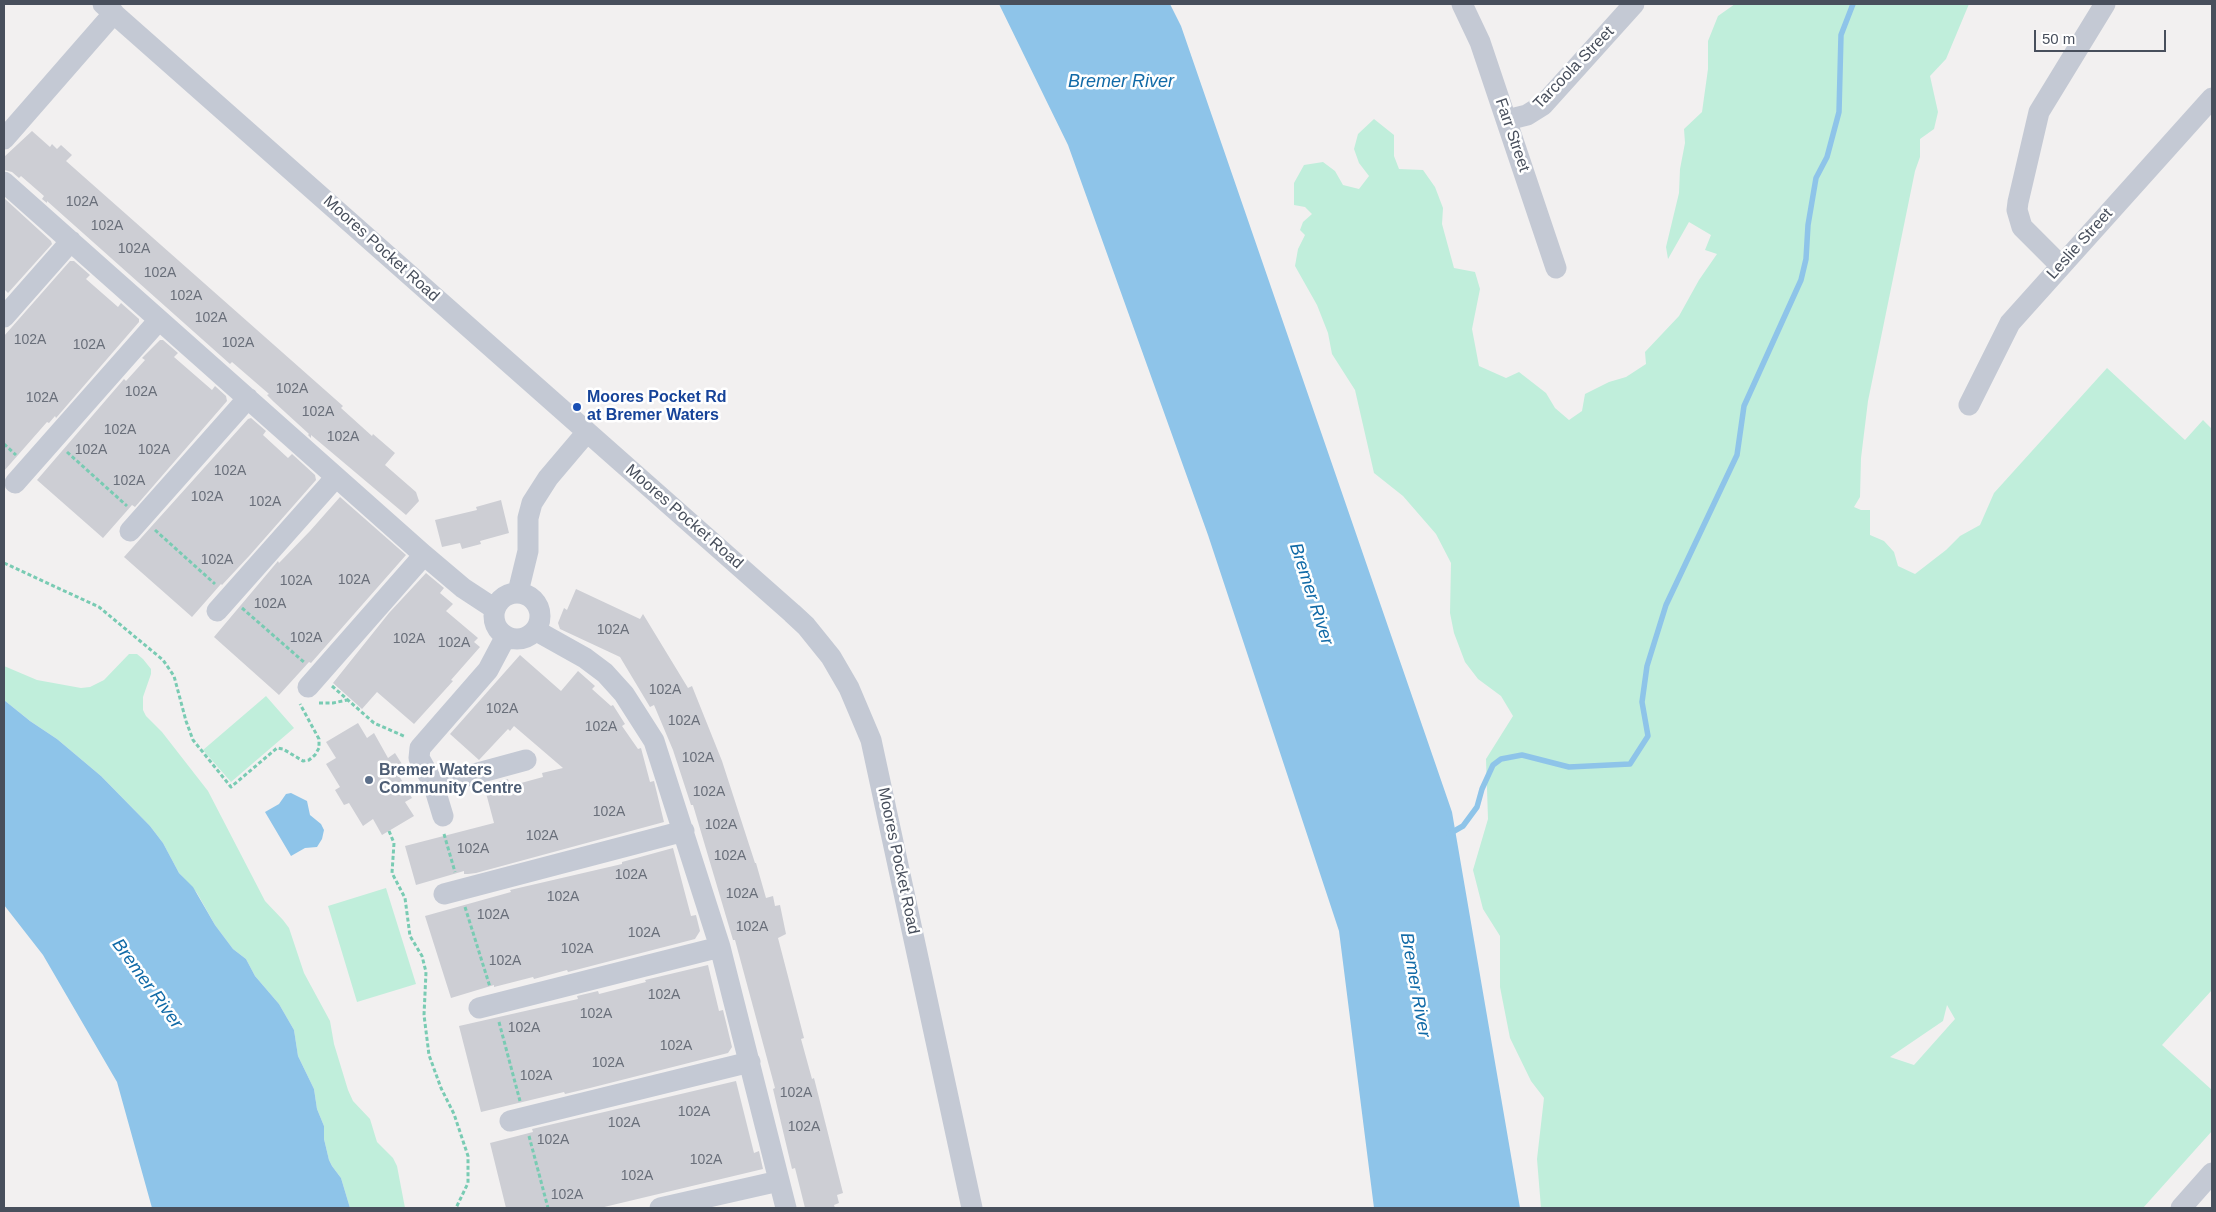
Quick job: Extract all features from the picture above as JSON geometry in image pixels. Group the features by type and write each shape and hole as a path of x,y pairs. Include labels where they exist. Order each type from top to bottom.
{"street":[{"name":"Farr Street","path":"1462,4 1480,42 1556,268"},
{"name":"Tarcoola Street","path":"1507,120 1527,115 1542,106 1634,4"},
{"path":"2061,266 2022,227 2019,218 2018,202 2039,112 2105,4"},
{"path":"4,139 108,8"},
{"name":"Moores Pocket Road","path":"108,8 806,626 831,657 865,721 876,759 972,1208"},
{"name":"Leslie Street","path":"1969,405 2010,323 2212,98"},
{"path":"4,182 424,555 463,588 495,609"},
{"path":"4,317 71,242"},
{"path":"15,483 159,320"},
{"path":"136,524 248,398"},
{"path":"518,592 528,551 528,518 532,503 551,474 587,432"},
{"path":"224,604 336,476"},
{"path":"312,688 424,555"},
{"path":"518,592 529,596 538,606 540,620 535,630 526,637 519,639 506,636 496,626 495,609 503,596 518,592"},
{"path":"535,630 590,661 608,676 624,694 654,741 720,947 786,1208"},
{"path":"443,816 434,785 419,758 422,745 488,670 506,636"},
{"path":"434,785 526,760"},
{"path":"444,894 684,831"},
{"path":"479,1008 720,947"},
{"path":"510,1121 750,1062"},
{"path":"2181,1208 2212,1173"},
{"path":"660,1208 779,1181"}],"path":[{"path":"53,440 136,524 224,604 327,704 348,700"},
{"path":"4,563 99,608 163,660 174,676 184,716 193,740 231,787 277,748 283,749 304,761 309,760 315,755 319,748 319,738 300,705 312,688"},
{"path":"312,688 348,700 379,727 422,745"},
{"path":"389,831 394,843 392,874 405,898 410,936 422,956 426,972 424,1018 430,1059 454,1114 468,1156 468,1183 456,1208"}],"green space":[{"path":"1735,4 1969,4 1946,59 1930,76 1938,112 1934,129 1920,139 1920,157 1915,171 1868,401 1861,458 1860,497 1854,507 1861,510 1870,510 1870,535 1884,541 1894,552 1898,566 1915,574 1946,550 1960,536 1980,525 1994,493 2107,368 2185,440 2203,420 2212,429 2212,990 2162,1045 2212,1090 2212,1131 2143,1208 1541,1208 1537,1159 1544,1098 1531,1081 1510,1038 1500,987 1500,936 1483,909 1473,870 1488,819 1486,759 1513,716 1501,696 1478,679 1465,662 1454,633 1450,613 1451,563 1436,534 1403,496 1374,473 1355,390 1332,354 1328,333 1317,305 1295,266 1298,249 1305,235 1300,230 1303,222 1312,214 1305,207 1294,205 1294,183 1304,165 1323,162 1335,171 1343,185 1359,189 1369,176 1359,163 1354,149 1358,134 1374,119 1394,135 1394,156 1399,169 1423,170 1435,187 1443,208 1442,224 1454,268 1475,272 1480,289 1472,329 1479,366 1506,378 1519,372 1546,393 1555,408 1569,420 1582,411 1585,394 1609,382 1626,377 1646,364 1645,352 1679,316 1699,280 1717,254 1705,250 1711,235 1689,222 1668,259 1666,247 1679,193 1680,169 1685,143 1684,129 1702,112 1708,69 1708,41 1718,16","holes":["1947,1005 1955,1019 1914,1065 1890,1057 1943,1021"]},
{"path":"129,654 137,654 151,669 143,697 143,710 146,716 162,732 208,791 265,901 289,928 304,973 330,1021 334,1044 348,1090 353,1101 370,1119 377,1142 393,1158 397,1166 405,1208 350,1208 341,1178 329,1160 324,1139 324,1126 317,1109 314,1089 298,1056 294,1030 279,1004 255,976 246,959 233,949 215,925 197,893 179,873 163,843 150,826 101,776 57,739 30,721 4,700 4,666 37,680 81,688 90,687 104,680"},
{"path":"266,696 294,728 231,782 203,750"},
{"path":"386,888 416,984 357,1002 328,906"}],"water":[{"name":"Bremer River","path":"999,4 1170,4 1181,26 1452,812 1520,1208 1374,1208 1339,931 1208,535 1068,145"},
{"name":"Bremer River","path":"4,700 30,721 57,739 101,776 150,826 163,843 179,873 193,887 215,925 233,949 246,959 255,976 279,1004 294,1030 298,1056 314,1089 317,1109 324,1126 324,1139 329,1160 341,1178 350,1208 152,1208 117,1082 43,955 4,905"},
{"path":"291,793 307,801 310,815 321,824 324,830 322,839 317,847 305,848 291,856 265,812 279,804 286,794"}],"building":[{"path":"32,131 50,147 52,144 57,149 61,145 72,155 66,161 343,406 341,408 372,436 373,434 395,453 385,465 416,492 419,501 406,515 311,435 311,438 267,395 269,394 232,362 230,364 47,201 47,203 42,199 44,196 21,176 19,178 12,172 4,170 4,157"},
{"path":"4,198 52,244 8,293 4,289"},
{"path":"70,261 74,261 90,275 86,279 118,307 121,303 139,319 139,322 56,418 55,416 49,423 47,422 4,471 4,336"},
{"path":"160,340 163,340 178,353 174,357 212,390 215,386 226,396 227,401 135,507 132,505 103,538 37,480 124,379 126,381 145,360 142,358"},
{"path":"251,418 266,431 263,435 288,458 292,454 315,475 316,480 192,617 124,557 248,419"},
{"path":"340,497 406,555 311,663 309,662 279,695 214,637 278,561 279,563"},
{"path":"501,500 509,533 480,541 481,544 462,549 460,543 442,547 435,520 477,510 476,507"},
{"path":"426,573 444,588 440,593 453,604 446,611 478,638 474,642 480,647 451,680 453,681 414,724 377,692 362,709 333,683 389,613"},
{"path":"576,589 640,619 643,614 688,688 692,686 722,761 766,898 773,896 775,906 780,905 786,934 778,938 804,1038 801,1039 812,1079 814,1078 843,1193 837,1195 839,1203 834,1205 835,1208 805,1208 795,1168 792,1169 773,1089 775,1088 735,940 733,940 693,805 691,805 673,750 654,705 650,707 620,657 560,629 558,623 564,608 567,610"},
{"path":"520,655 561,691 578,671 595,686 592,689 611,706 613,705 625,724 622,726 638,749 641,748 650,782 654,781 664,822 476,873 464,874 464,871 416,885 405,846 494,823 486,793 496,790 494,783 508,779 510,786 543,777 542,773 563,768 514,726 510,731 508,729 479,760 450,734"},
{"name":"Bremer Waters Community Centre","path":"358,723 367,738 374,733 388,758 395,753 405,769 398,774 412,798 405,802 414,816 382,835 373,819 363,826 349,803 344,805 335,790 340,787 326,764 336,758 326,742"},
{"path":"673,848 691,916 696,915 700,931 695,939 568,972 567,970 534,979 533,977 494,987 494,985 451,998 425,916 511,892 510,890 622,864 622,862"},
{"path":"708,965 719,1011 723,1010 732,1047 728,1053 565,1094 564,1092 481,1112 459,1026 578,999 577,996 598,991 599,994 646,982 645,980"},
{"path":"736,1081 754,1153 759,1151 763,1169 600,1208 506,1208 490,1143 533,1132 532,1129"}],"waterway":[{"path":"1449,834 1463,826 1477,807 1482,789 1493,765 1501,759 1522,755 1569,767 1630,764 1648,736 1642,702 1647,666 1666,605 1737,455 1744,406 1801,280 1806,259 1808,225 1816,178 1827,157 1839,112 1841,35 1853,4"}],"place":[{"name":"Moores Pocket Rd at Bremer Waters","path":"577,407"},
{"name":"Bremer Waters Community Centre","path":"369,780"}]}
